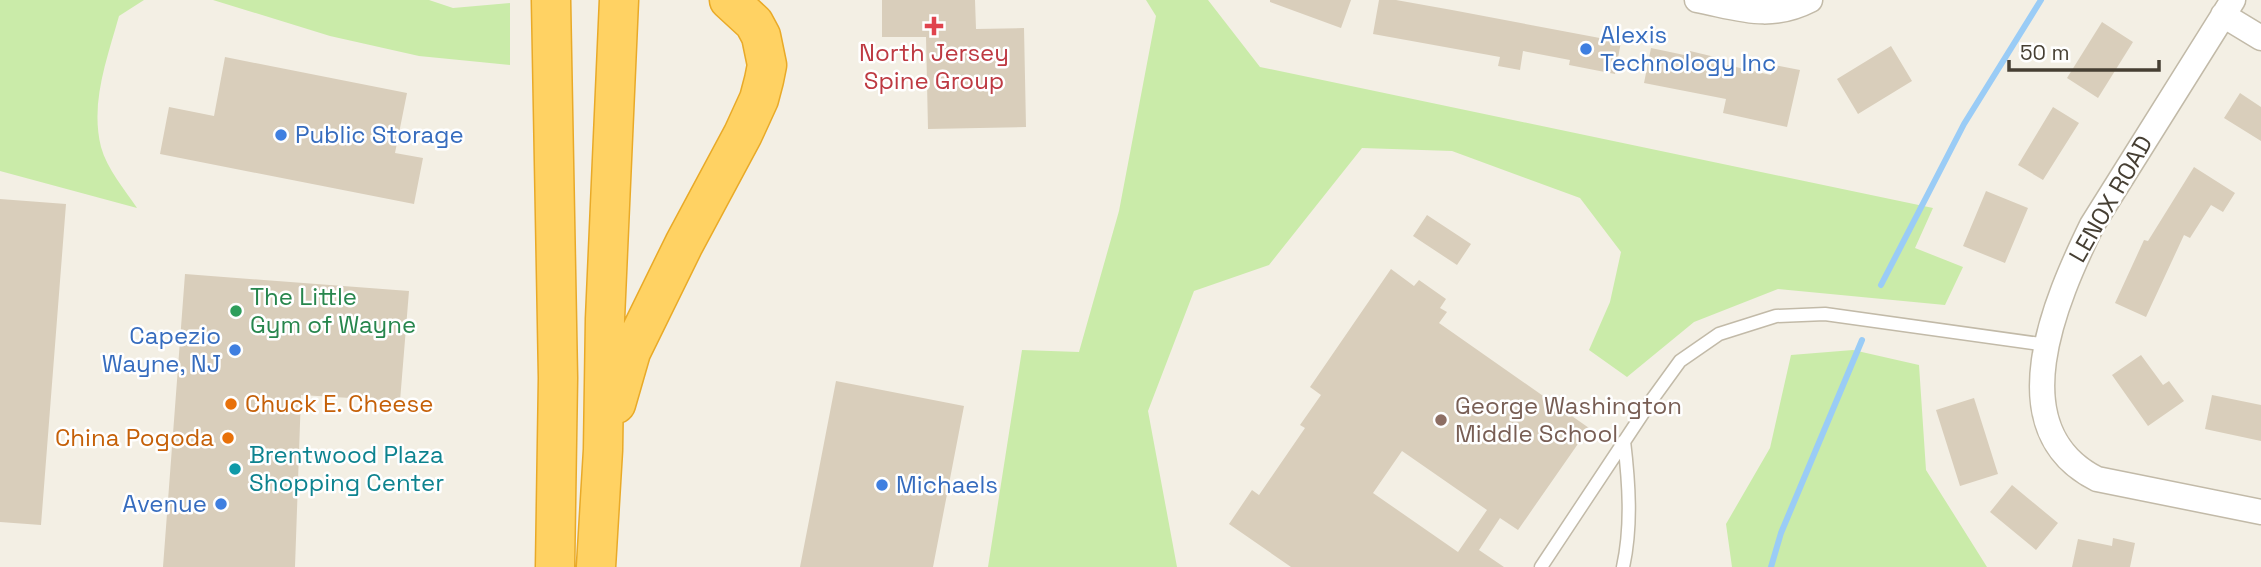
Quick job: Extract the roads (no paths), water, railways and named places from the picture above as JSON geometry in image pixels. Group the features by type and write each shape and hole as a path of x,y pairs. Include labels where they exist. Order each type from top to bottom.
{"highway":[{"path":"594,0 604,319 603,450 596,567"},
{"path":"604,319 619,0"},
{"path":"603,450 631,352 759,99 767,65 761,36 754,23 729,0"},
{"path":"555,567 558,8"}],"street":[{"path":"1697,0 1768,13 1788,10 1810,0"},
{"path":"2228,7 2261,38"},
{"name":"LENOX ROAD","path":"2228,7 2092,225 2065,284 2047,345 2041,381 2043,406 2049,429 2068,461 2079,470 2097,478 2261,512"}],"lane":[{"path":"1541,567 1680,361 1719,334 1776,316 1825,314 2047,345"},
{"path":"1623,567 1629,486 1624,441"}],"waterway":[{"path":"1881,285 1964,124 2041,0"},
{"path":"1771,567 1781,533 1862,340"}],"place":[{"name":"North Jersey Spine Group","path":"934,26"},
{"name":"Alexis Technology Inc","path":"1586,49"},
{"name":"Public Storage","path":"281,135"},
{"name":"The Little Gym of Wayne","path":"236,311"},
{"name":"Capezio Wayne, NJ","path":"235,350"},
{"name":"Chuck E. Cheese","path":"231,404"},
{"name":"George Washington Middle School","path":"1441,420"},
{"name":"China Pogoda","path":"228,438"},
{"name":"Brentwood Plaza Shopping Center","path":"235,469"},
{"name":"Michaels","path":"882,485"},
{"name":"Avenue","path":"221,504"}]}
